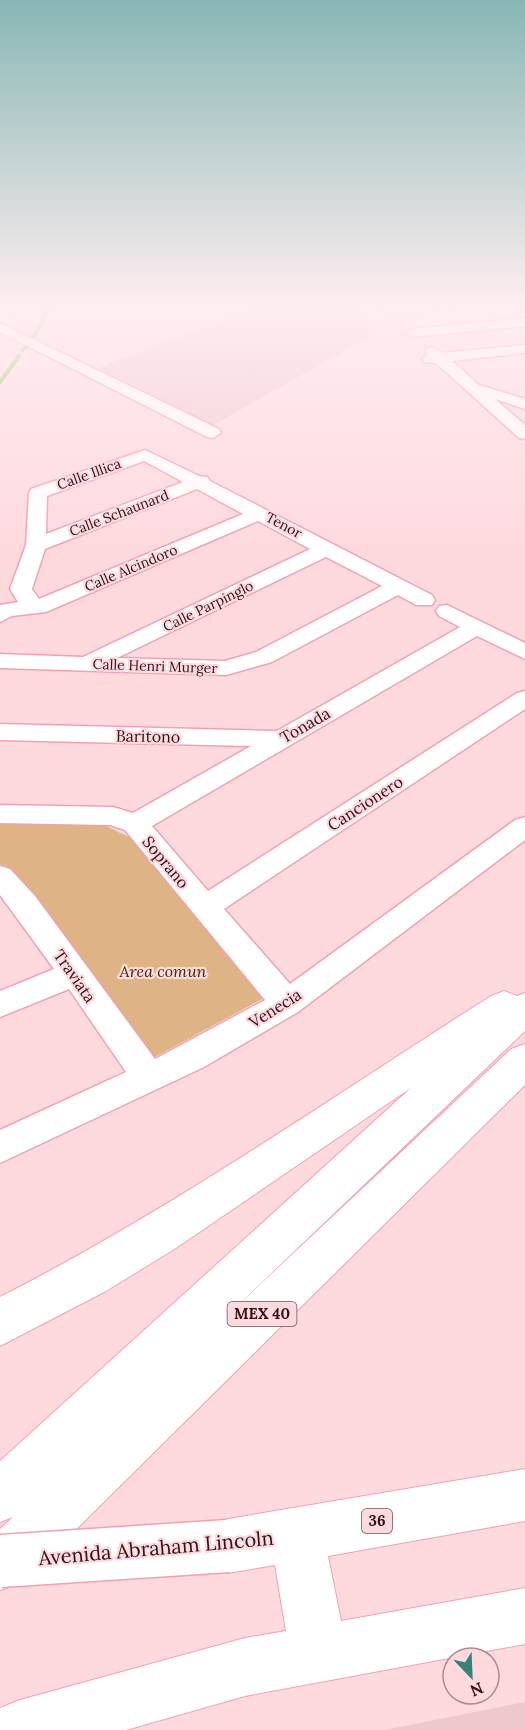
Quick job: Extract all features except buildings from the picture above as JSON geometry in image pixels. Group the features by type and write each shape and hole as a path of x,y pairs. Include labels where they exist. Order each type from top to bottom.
{"main road":[{"path":"0,1322 90,1275 160,1233 525,991"},
{"name":"MEX 40","path":"0,1496 525,1008"},
{"name":"MEX 40","path":"0,1568 525,1060"},
{"name":"Avenida Abraham Lincoln","path":"0,1561 228,1546 525,1495"},
{"path":"297,1534 319,1654"},
{"path":"20,1730 245,1667 525,1616"}],"street":[{"path":"86,385 196,439 213,433 116,385"},
{"path":"471,385 525,434"},
{"path":"472,385 525,404"},
{"name":"Tenor","path":"141,455 151,456 201,481 424,600"},
{"name":"Calle Illica","path":"36,545 37,494 141,455"},
{"name":"Calle Schaunard","path":"36,545 201,481"},
{"name":"Calle Alcindoro","path":"0,636 2,615 38,607 261,513"},
{"path":"36,545 21,589 24,596 38,607"},
{"name":"Calle Parpinglo","path":"87,664 328,548"},
{"name":"Calle Henri Murger","path":"0,661 212,669 241,665 264,657 398,585"},
{"path":"447,611 525,652"},
{"name":"Tonada","path":"135,824 476,627"},
{"name":"Cancionero","path":"204,908 525,699"},
{"name":"Baritono","path":"4,737 282,739"},
{"name":"Soprano","path":"0,814 113,816 135,824 287,1003"},
{"name":"Venecia","path":"0,1147 192,1057 287,1003 525,826"},
{"name":"Traviata","path":"0,876 25,904 149,1077"},
{"path":"0,1004 74,974"}],"shaded area":[{"path":"132,385 284,385 213,425"},
{"path":"525,1702 525,1730 385,1730"}],"green space":[{"name":"Area comun","path":"0,822 106,826 133,839 264,998 153,1058 10,870 0,864"}]}
